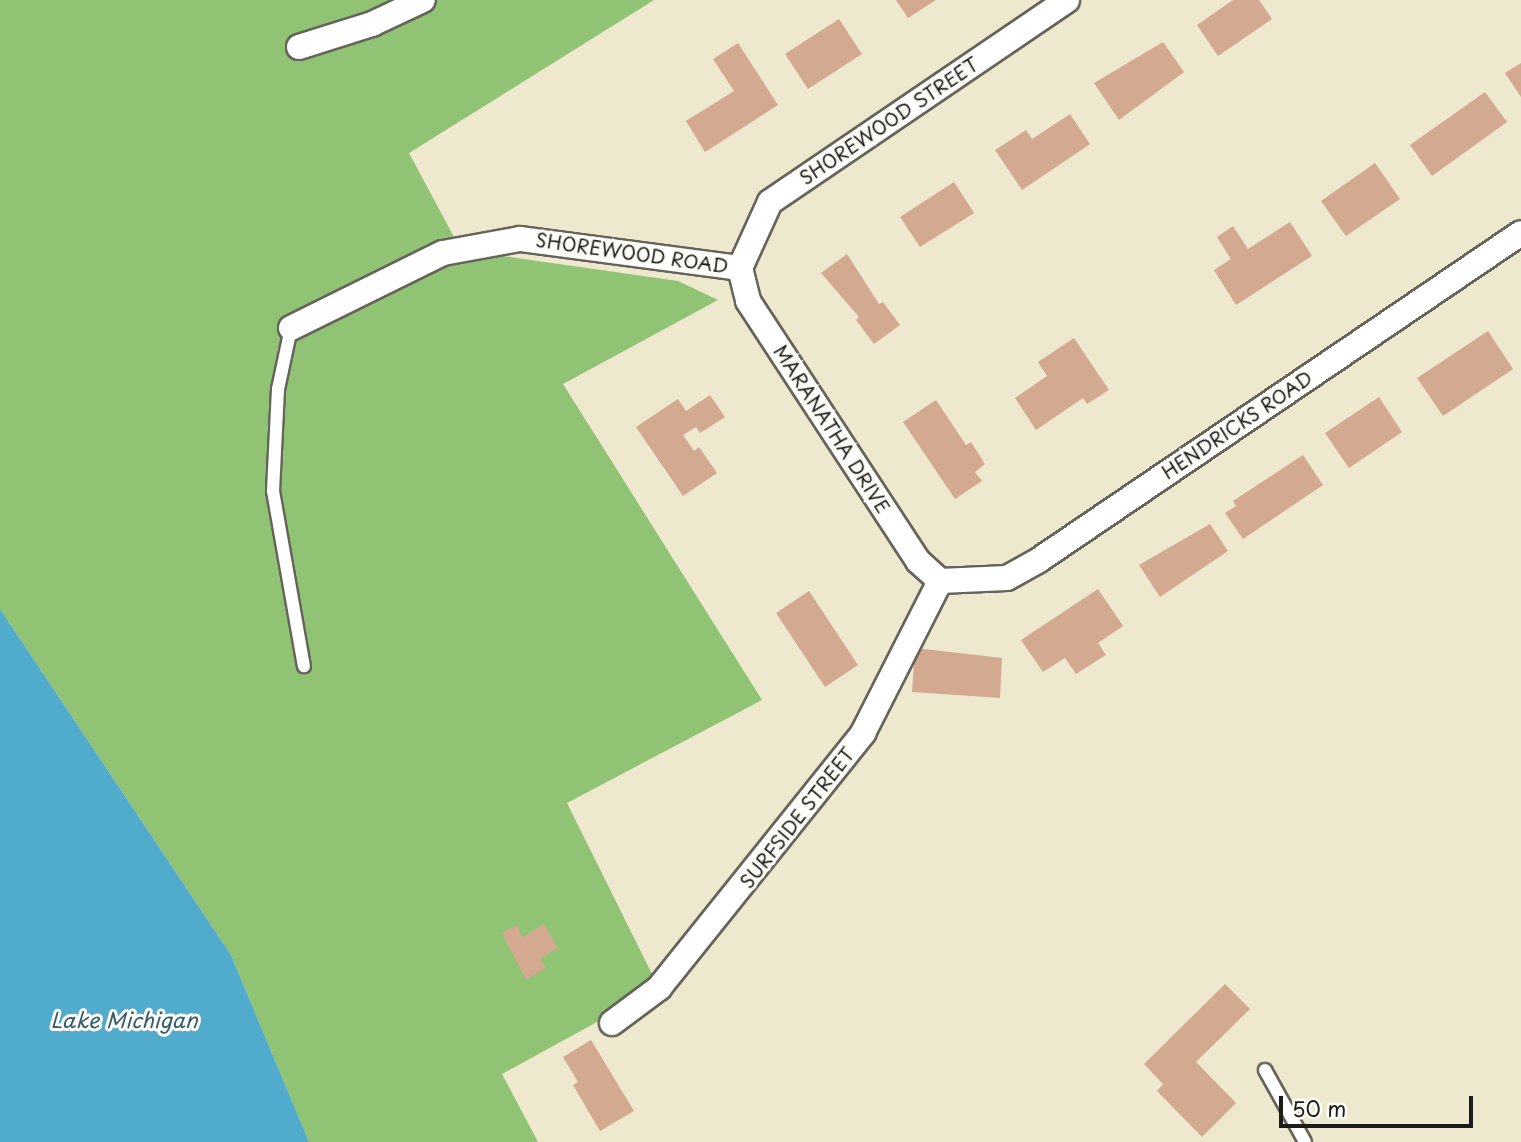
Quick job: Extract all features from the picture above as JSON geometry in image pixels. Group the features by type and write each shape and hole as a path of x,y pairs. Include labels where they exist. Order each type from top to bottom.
{"street":[{"path":"299,47 372,24 423,0"},
{"name":"SHOREWOOD STREET","path":"740,268 770,202 1067,0"},
{"name":"HENDRICKS ROAD","path":"940,581 1007,578 1039,560 1521,233"},
{"name":"SHOREWOOD ROAD","path":"291,328 443,253 520,239 740,268"},
{"name":"MARANATHA DRIVE","path":"740,268 748,301 918,561 940,581"},
{"name":"SURFSIDE STREET","path":"612,1023 659,988 863,733 940,581"}],"lane":[{"path":"291,328 278,389 273,491 304,666"},
{"path":"1265,1070 1304,1142"}],"green space":[{"path":"0,0 654,0 409,153 461,250 678,281 718,300 563,384 762,700 567,803 659,988 502,1074 538,1142 309,1142 231,955 0,609"}],"water":[{"name":"Lake Michigan","path":"0,609 231,955 309,1142 0,1142"}],"building":[{"path":"896,0 936,0 908,18"},
{"path":"1233,0 1259,0 1272,19 1218,56 1197,25"},
{"path":"839,19 862,54 808,89 785,54"},
{"path":"1163,42 1184,72 1119,120 1094,83"},
{"path":"738,43 778,105 705,152 686,121 734,91 713,59"},
{"path":"1521,63 1521,97 1505,73"},
{"path":"1485,92 1507,122 1432,176 1410,145"},
{"path":"1070,114 1090,144 1022,190 995,150 1026,130 1032,139"},
{"path":"1375,163 1400,199 1346,236 1321,201"},
{"path":"954,182 974,213 920,247 900,217"},
{"path":"1290,222 1312,256 1236,305 1214,270 1231,259 1217,237 1233,226 1248,249"},
{"path":"847,254 879,304 883,302 900,325 874,344 856,320 859,317 821,273"},
{"path":"1488,331 1513,369 1443,416 1417,378"},
{"path":"1074,338 1109,390 1087,404 1083,398 1036,430 1015,398 1047,376 1038,362"},
{"path":"710,395 725,417 700,433 696,427 683,435 694,451 699,447 717,473 683,496 636,427 678,399 686,411"},
{"path":"1379,397 1402,432 1349,468 1325,433"},
{"path":"936,400 966,445 971,442 985,464 975,472 982,481 955,499 903,422"},
{"path":"1303,455 1323,485 1243,539 1225,513 1236,506 1233,501"},
{"path":"1210,524 1228,551 1160,597 1139,565"},
{"path":"1098,589 1123,626 1098,643 1106,655 1076,674 1065,658 1043,672 1021,640"},
{"path":"809,591 858,665 825,687 776,613"},
{"path":"915,648 1002,658 1000,698 912,692"},
{"path":"544,924 558,948 540,959 546,968 526,980 502,933 516,925 523,937"},
{"path":"1225,984 1250,1009 1196,1062 1236,1103 1202,1137 1157,1091 1163,1084 1144,1064"},
{"path":"591,1040 634,1111 600,1131 573,1085 578,1082 563,1057"}]}
